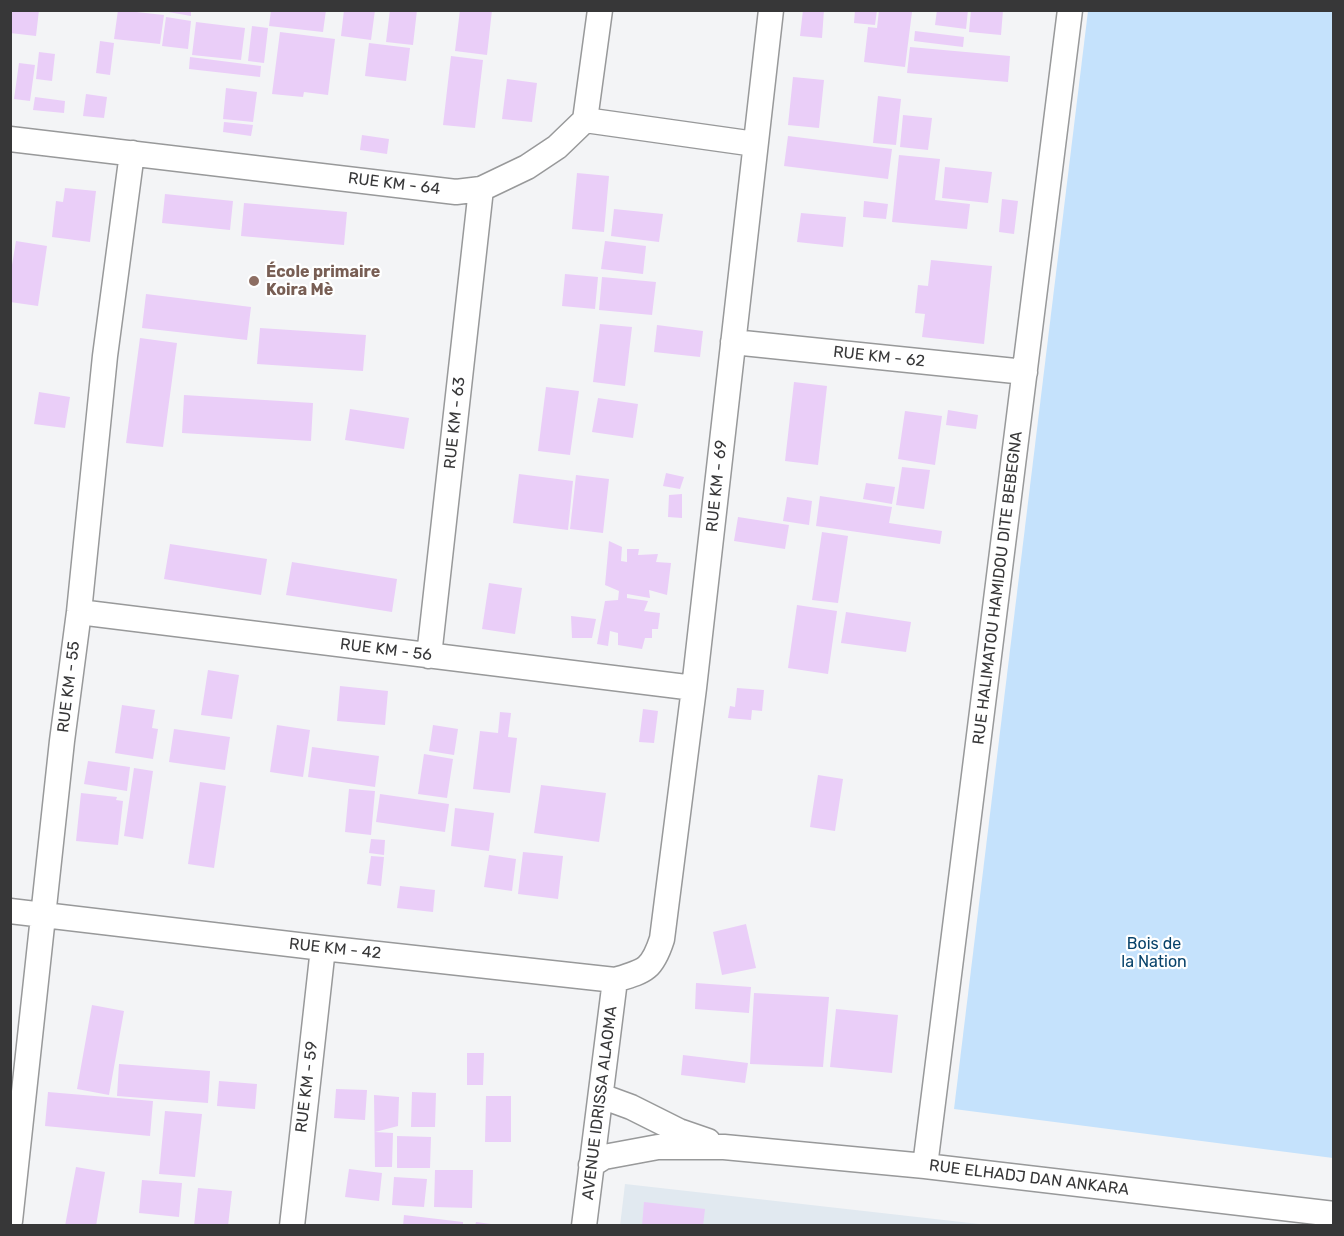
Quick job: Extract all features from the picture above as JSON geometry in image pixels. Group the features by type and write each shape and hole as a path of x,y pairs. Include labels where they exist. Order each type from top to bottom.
{"street":[{"path":"600,10 585,120 755,144"},
{"name":"RUE KM - 69","path":"654,960 662,939 694,688 771,10"},
{"name":"RUE HALIMATOU HAMIDOU DITE BEBEGNA","path":"925,1166 1070,10"},
{"name":"RUE KM - 64","path":"10,139 456,192 481,189 527,167 557,147 585,120"},
{"name":"RUE KM - 55","path":"10,1221 62,741 79,612 105,356 132,153"},
{"name":"RUE KM - 63","path":"429,656 481,189"},
{"name":"RUE KM - 62","path":"733,342 1025,372"},
{"name":"RUE KM - 56","path":"79,612 694,688"},
{"name":"RUE KM - 42","path":"10,911 615,980 644,970 654,960"},
{"name":"RUE KM - 59","path":"292,1226 323,948"},
{"name":"AVENUE IDRISSA ALAOMA","path":"584,1226 615,980"},
{"name":"RUE ELHADJ DAN ANKARA","path":"601,1096 632,1107 679,1131 724,1147"},
{"name":"RUE ELHADJ DAN ANKARA","path":"591,1165 604,1157 658,1148 724,1147 925,1166 1329,1218"}],"shaded area":[{"path":"625,1184 988,1225 620,1226"}],"green space":[{"name":"Bois de la Nation","path":"1088,11 1333,11 1333,1158 954,1109"}],"building":[{"path":"10,10 39,10 36,36 10,33"},
{"path":"118,10 164,15 160,44 114,39"},
{"path":"157,10 191,10 191,16"},
{"path":"271,10 326,10 323,32 269,26"},
{"path":"344,10 375,10 371,40 341,36"},
{"path":"390,10 417,10 413,45 386,42"},
{"path":"460,10 492,10 487,55 455,51"},
{"path":"803,10 824,10 822,38 800,36"},
{"path":"855,10 877,10 875,25 854,23"},
{"path":"879,10 912,12 905,67 864,62 868,27 877,28"},
{"path":"937,10 968,10 966,29 935,25"},
{"path":"971,10 1003,10 1001,35 969,32"},
{"path":"166,17 191,21 188,49 162,46"},
{"path":"196,22 245,28 241,60 192,55"},
{"path":"252,26 268,28 264,63 248,61"},
{"path":"915,31 964,37 963,47 914,41"},
{"path":"280,32 335,39 328,95 304,92 303,97 272,94"},
{"path":"100,41 114,43 110,75 96,73"},
{"path":"369,43 410,48 406,81 365,76"},
{"path":"910,47 1010,56 1008,82 907,73"},
{"path":"39,52 55,54 52,81 36,79"},
{"path":"451,56 483,60 475,128 443,125"},
{"path":"190,57 261,66 260,77 189,69"},
{"path":"19,63 35,65 30,101 14,99"},
{"path":"793,77 824,80 819,128 788,125"},
{"path":"507,79 537,83 532,122 502,119"},
{"path":"226,88 257,92 253,122 223,119"},
{"path":"86,94 107,97 104,118 83,116"},
{"path":"878,96 901,99 896,145 873,143"},
{"path":"35,97 65,101 64,113 33,110"},
{"path":"903,115 932,118 928,150 900,147"},
{"path":"224,122 253,125 251,136 223,132"},
{"path":"362,135 389,139 387,154 360,150"},
{"path":"788,136 892,149 888,179 784,166"},
{"path":"899,155 940,159 935,200 970,204 967,229 892,222"},
{"path":"945,167 992,172 988,203 942,198"},
{"path":"577,173 609,176 604,232 572,229"},
{"path":"65,188 96,191 90,242 52,237 56,201 63,202"},
{"path":"165,194 233,201 230,230 162,223"},
{"path":"1002,199 1018,201 1014,234 999,232"},
{"path":"864,201 888,204 886,219 863,217"},
{"path":"244,203 347,212 344,245 241,236"},
{"path":"614,209 663,214 659,242 611,236"},
{"path":"801,213 846,217 843,247 797,242"},
{"path":"16,241 47,246 38,306 10,302 10,277"},
{"path":"605,241 646,246 643,274 601,269"},
{"path":"931,260 992,266 984,344 922,337 925,314 915,313 918,285 928,286"},
{"path":"565,274 598,277 595,309 562,306"},
{"path":"602,277 656,282 652,315 599,310"},
{"path":"146,294 251,307 247,340 142,328"},
{"path":"600,324 632,327 625,386 593,382"},
{"path":"657,325 703,331 700,357 654,352"},
{"path":"260,328 366,335 363,371 257,364"},
{"path":"140,338 177,343 163,447 126,443"},
{"path":"794,382 827,386 818,465 785,461"},
{"path":"546,387 579,391 570,455 538,451"},
{"path":"39,392 70,397 65,428 34,424"},
{"path":"184,395 313,403 311,441 182,433"},
{"path":"598,398 638,404 633,438 592,432"},
{"path":"350,409 409,418 404,449 345,440"},
{"path":"948,410 978,415 976,429 946,425"},
{"path":"905,411 942,416 935,465 898,459"},
{"path":"902,467 930,470 924,509 896,505"},
{"path":"666,473 684,477 680,489 663,486"},
{"path":"519,474 573,481 568,530 513,523"},
{"path":"576,475 609,479 603,533 570,529"},
{"path":"866,483 895,487 892,504 863,499"},
{"path":"682,494 682,518 668,517 669,495"},
{"path":"820,496 892,507 889,523 942,531 940,544 816,526"},
{"path":"787,497 812,501 809,525 783,521"},
{"path":"738,517 789,525 785,549 734,541"},
{"path":"822,532 848,536 838,603 812,600"},
{"path":"609,541 622,547 621,561 627,562 627,549 639,549 638,555 658,554 656,562 671,563 667,595 649,590 650,598 627,594 627,598 648,601 644,611 660,613 658,629 652,629 652,638 645,638 642,649 618,645 618,633 610,631 608,646 597,644 605,601 618,600 619,591 605,585"},
{"path":"170,544 267,559 261,595 164,579"},
{"path":"292,562 397,579 392,612 286,595"},
{"path":"489,583 522,588 515,634 482,629"},
{"path":"797,605 837,611 828,674 788,668"},
{"path":"846,612 911,622 906,652 841,643"},
{"path":"571,616 596,619 592,638 572,638"},
{"path":"208,670 239,675 232,719 201,715"},
{"path":"340,686 388,691 385,725 337,721"},
{"path":"737,688 764,690 762,711 752,710 751,720 728,718 730,706 735,707"},
{"path":"122,705 155,710 152,728 158,729 153,759 115,753"},
{"path":"643,709 658,711 654,743 639,742"},
{"path":"500,712 511,713 508,737 517,738 510,793 473,789 480,731 498,733"},
{"path":"277,725 310,730 303,777 270,772"},
{"path":"433,725 458,729 454,755 429,751"},
{"path":"174,729 230,737 225,770 169,762"},
{"path":"312,747 379,756 375,787 308,777"},
{"path":"424,754 453,759 447,798 418,794"},
{"path":"88,761 130,767 127,791 84,784"},
{"path":"134,768 153,771 143,839 124,836"},
{"path":"818,775 843,779 835,831 810,827"},
{"path":"200,782 226,786 214,868 188,864"},
{"path":"541,785 606,793 599,842 534,833"},
{"path":"349,789 375,791 371,835 345,832"},
{"path":"81,793 117,797 116,800 123,801 118,845 76,841"},
{"path":"380,794 449,804 445,832 376,822"},
{"path":"455,808 494,813 489,851 451,846"},
{"path":"371,839 385,840 384,855 369,853"},
{"path":"523,852 563,856 558,899 518,894"},
{"path":"489,855 516,859 512,891 484,887"},
{"path":"371,856 384,857 381,886 367,884"},
{"path":"400,886 435,890 433,912 397,908"},
{"path":"746,924 756,968 722,975 713,932"},
{"path":"696,983 751,987 749,1013 695,1009"},
{"path":"754,993 829,997 823,1067 750,1064"},
{"path":"92,1005 124,1011 109,1095 77,1089"},
{"path":"836,1009 898,1015 892,1073 830,1067"},
{"path":"467,1053 484,1053 483,1085 467,1085"},
{"path":"683,1055 748,1063 745,1083 681,1075"},
{"path":"119,1064 210,1071 208,1103 117,1096"},
{"path":"219,1081 257,1084 255,1109 217,1106"},
{"path":"336,1089 367,1090 365,1120 334,1118"},
{"path":"48,1092 153,1101 150,1136 45,1126"},
{"path":"412,1092 436,1093 435,1127 411,1127"},
{"path":"374,1095 399,1097 398,1126 375,1132 393,1133 392,1167 375,1167"},
{"path":"486,1096 511,1096 511,1142 485,1142"},
{"path":"165,1111 202,1114 195,1177 159,1174"},
{"path":"397,1136 431,1137 430,1168 397,1168"},
{"path":"76,1167 105,1172 96,1226 65,1226"},
{"path":"349,1169 382,1173 379,1201 345,1197"},
{"path":"435,1170 473,1170 472,1208 434,1207"},
{"path":"394,1177 427,1179 424,1207 392,1205"},
{"path":"142,1180 182,1183 179,1217 139,1213"},
{"path":"198,1188 232,1191 228,1226 194,1226"},
{"path":"644,1202 705,1209 703,1226 642,1226"},
{"path":"404,1215 463,1222 463,1226 403,1226"},
{"path":"476,1222 491,1224 491,1226 475,1226"}],"place":[{"name":"École primaire Koira Mè","path":"254,281"}]}
